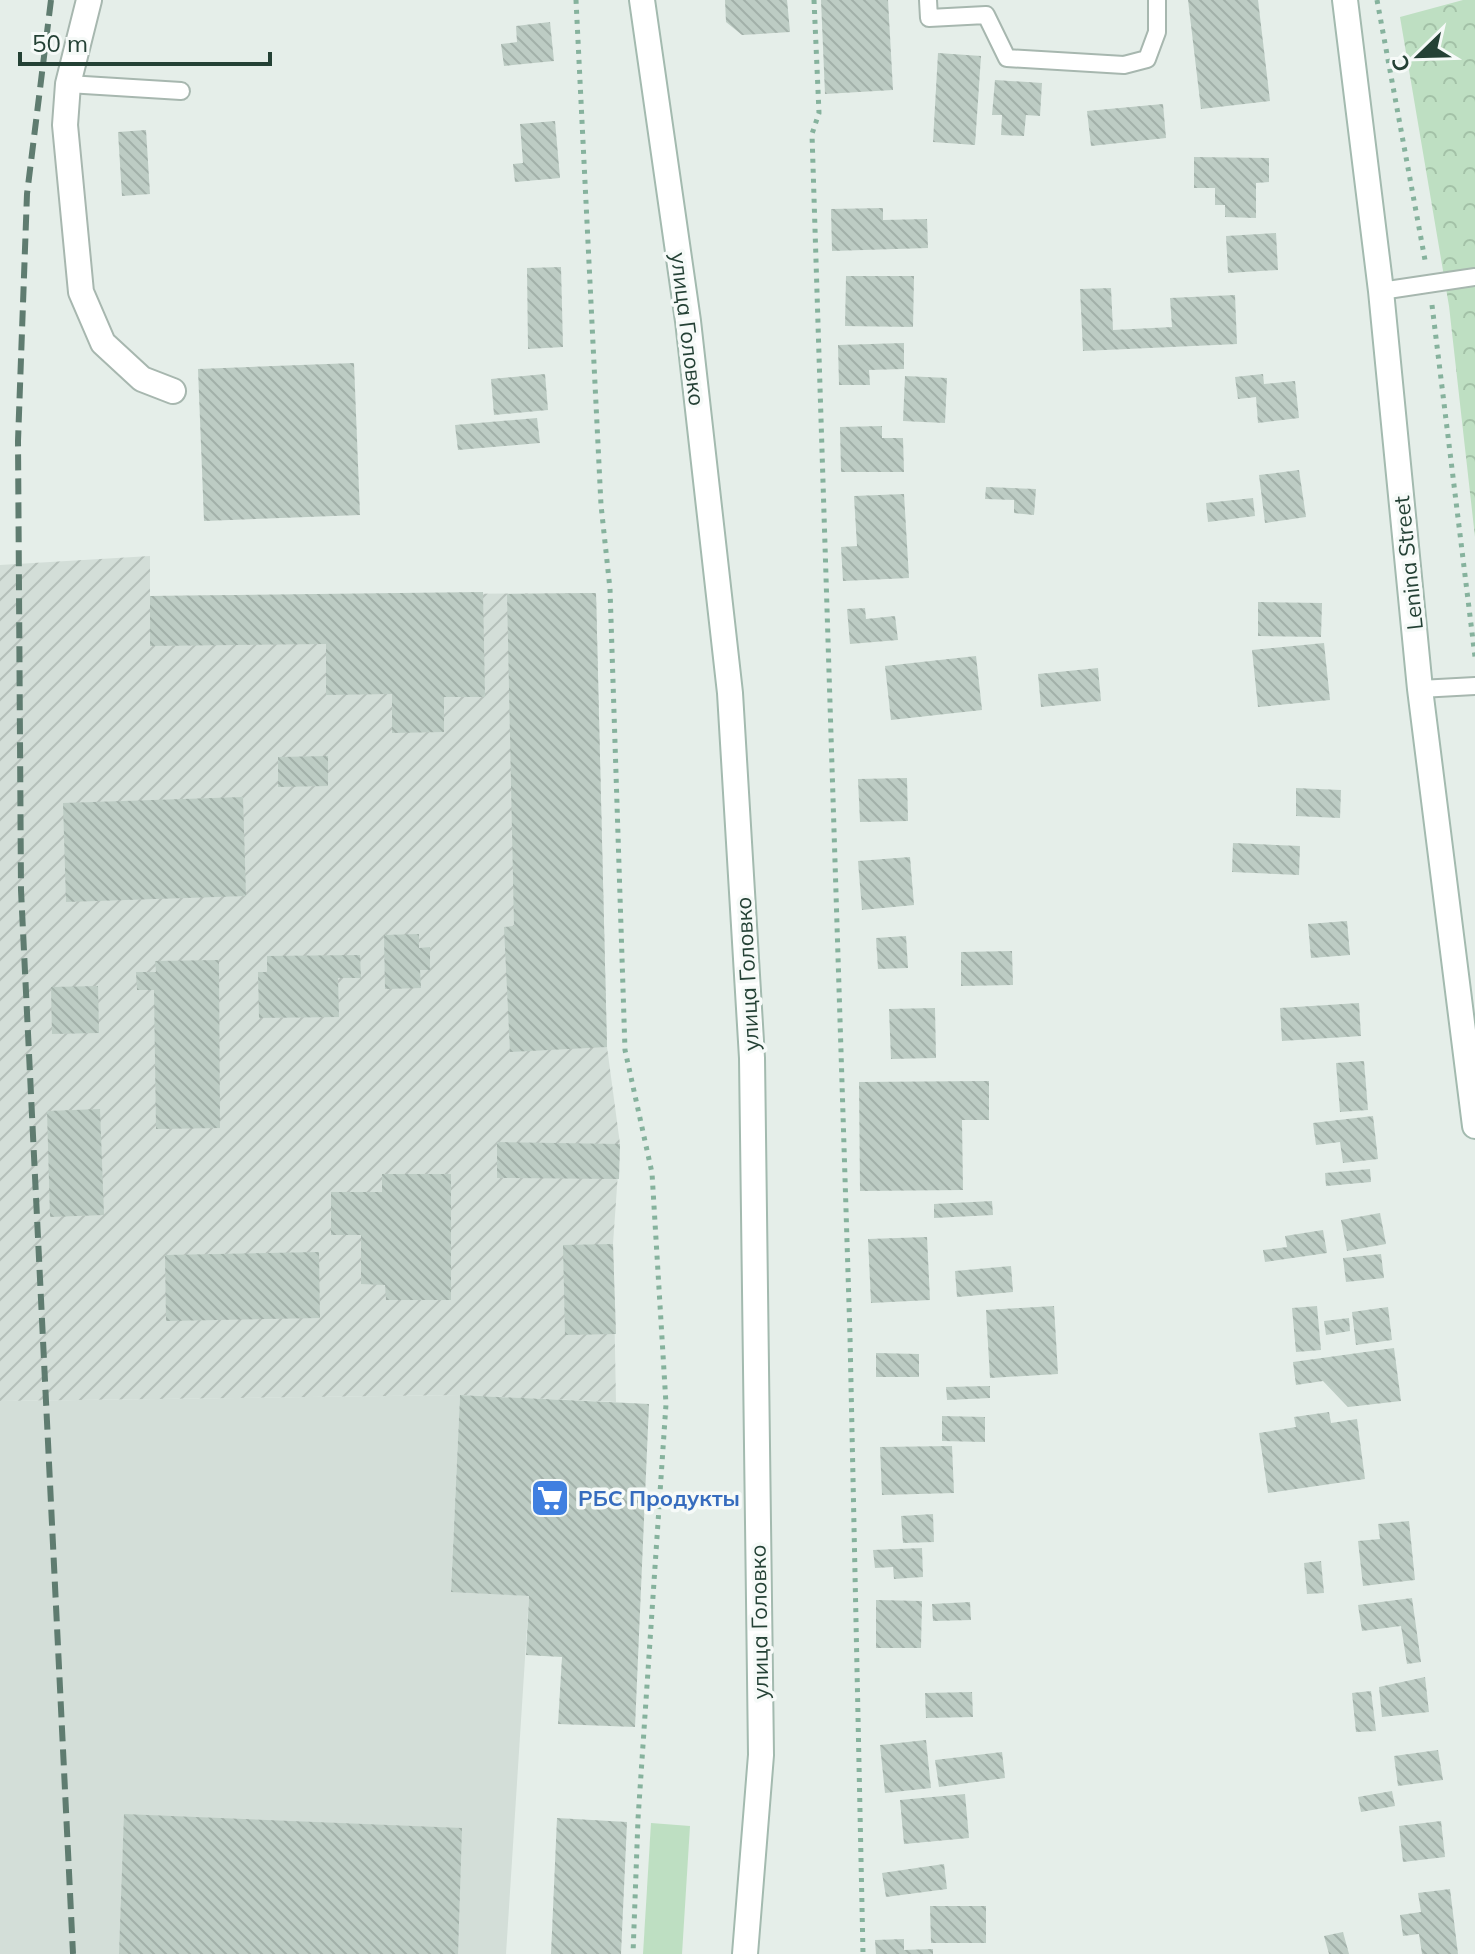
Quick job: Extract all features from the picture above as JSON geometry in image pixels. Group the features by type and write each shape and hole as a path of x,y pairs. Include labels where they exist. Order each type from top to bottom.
{"main road":[{"path":"89,0 68,84 65,125 81,292 103,343 142,379 173,391"},
{"name":"улица Головко","path":"642,0 688,321 730,693 751,1042 761,1755 745,1954"},
{"name":"Lenina Street","path":"1345,0 1381,291 1420,689 1475,1126"}],"lane":[{"path":"928,0 929,18 986,15 1007,58 1124,65 1147,59 1157,32 1157,0"},
{"path":"68,84 181,91"},
{"path":"1381,291 1475,277"},
{"path":"1420,689 1475,686"}],"path":[{"path":"576,0 601,505 610,589 625,1050 652,1173 666,1404 638,1819 633,1954"},
{"path":"814,0 819,113 812,134 812,150 850,1321 863,1954"},
{"path":"1377,0 1430,282 1475,657"}],"shaded area":[{"path":"150,556 150,596 596,593 607,1047 620,1144 613,1244 616,1402 460,1395 0,1401 0,565"},
{"path":"460,1395 451,1591 529,1596 506,1954 0,1954 0,1401"}],"green space":[{"path":"1463,0 1475,0 1475,537 1449,306 1400,17"},
{"path":"651,1823 690,1826 682,1954 643,1954"}],"building":[{"path":"725,0 787,0 790,32 742,35 726,22"},
{"path":"821,0 888,0 893,90 825,94"},
{"path":"1188,0 1258,0 1270,101 1201,109"},
{"path":"550,22 554,61 504,66 501,44 517,42 516,26"},
{"path":"938,53 981,56 975,145 933,142"},
{"path":"995,80 1042,83 1040,116 1026,115 1024,136 1001,135 1002,115 992,115"},
{"path":"1163,104 1166,138 1091,146 1087,111"},
{"path":"555,121 560,178 515,182 513,164 523,163 520,124"},
{"path":"146,130 150,194 122,196 118,132"},
{"path":"1194,157 1269,158 1269,182 1256,183 1256,218 1225,217 1225,205 1215,205 1215,188 1194,188"},
{"path":"883,208 883,220 927,219 928,248 832,251 831,209"},
{"path":"1276,233 1278,270 1228,273 1226,236"},
{"path":"561,267 563,347 528,349 527,268"},
{"path":"846,276 914,276 913,327 845,326"},
{"path":"1111,288 1113,330 1172,327 1170,298 1235,295 1237,344 1083,351 1080,289"},
{"path":"904,343 904,369 869,370 870,385 839,385 838,345"},
{"path":"354,363 360,515 204,521 198,369"},
{"path":"545,374 548,410 494,415 491,379"},
{"path":"1263,374 1264,384 1295,381 1299,418 1258,423 1256,397 1238,399 1235,377"},
{"path":"905,376 947,378 945,423 903,421"},
{"path":"537,418 540,443 458,450 455,425"},
{"path":"882,426 882,438 903,438 904,472 841,472 840,427"},
{"path":"1299,470 1306,517 1265,523 1259,475"},
{"path":"986,487 1036,489 1034,515 1014,513 1014,500 985,499"},
{"path":"904,494 909,578 843,581 841,547 857,546 854,496"},
{"path":"1253,498 1255,516 1208,522 1206,503"},
{"path":"483,592 485,697 444,697 444,732 392,733 392,694 326,695 326,644 150,646 150,596"},
{"path":"596,593 607,1047 510,1052 504,927 514,926 507,594"},
{"path":"1258,602 1322,603 1321,637 1258,636"},
{"path":"865,608 866,619 895,616 898,640 850,644 847,609"},
{"path":"1324,643 1330,700 1258,707 1252,650"},
{"path":"976,656 982,710 891,720 885,666"},
{"path":"1098,668 1101,701 1041,707 1038,674"},
{"path":"328,756 328,786 278,787 278,757"},
{"path":"907,778 908,821 860,822 858,779"},
{"path":"1296,788 1341,790 1340,818 1296,816"},
{"path":"243,797 246,896 66,902 63,803"},
{"path":"1233,843 1300,846 1299,875 1232,872"},
{"path":"910,857 914,905 862,910 858,861"},
{"path":"1347,921 1350,955 1311,958 1308,924"},
{"path":"419,934 419,948 430,947 430,970 420,970 421,988 385,989 384,935"},
{"path":"906,936 908,968 878,969 876,938"},
{"path":"1012,951 1013,985 961,986 961,952"},
{"path":"360,955 361,978 338,978 339,1017 259,1018 258,972 267,972 267,956"},
{"path":"219,960 220,1128 156,1129 154,990 137,990 136,972 156,972 155,961"},
{"path":"98,986 99,1033 52,1034 51,987"},
{"path":"1359,1003 1361,1036 1282,1041 1280,1008"},
{"path":"935,1008 936,1058 891,1059 889,1009"},
{"path":"1364,1061 1368,1110 1340,1112 1336,1063"},
{"path":"989,1081 989,1120 962,1120 963,1190 860,1191 859,1082"},
{"path":"100,1109 104,1215 50,1217 47,1111"},
{"path":"1373,1116 1378,1159 1343,1163 1340,1142 1316,1145 1313,1123"},
{"path":"497,1142 620,1144 619,1179 497,1178"},
{"path":"1370,1169 1371,1182 1326,1186 1325,1173"},
{"path":"382,1174 451,1174 451,1300 386,1300 385,1285 361,1284 361,1235 331,1235 331,1192 382,1192"},
{"path":"992,1201 993,1215 934,1218 934,1204"},
{"path":"1380,1213 1386,1244 1347,1251 1341,1220"},
{"path":"1323,1230 1327,1253 1265,1262 1263,1250 1287,1247 1285,1236"},
{"path":"927,1237 930,1300 871,1303 868,1239"},
{"path":"613,1244 616,1334 565,1335 563,1245"},
{"path":"319,1252 320,1318 166,1321 165,1255"},
{"path":"1381,1254 1384,1278 1346,1282 1343,1258"},
{"path":"1011,1266 1013,1292 957,1297 955,1271"},
{"path":"1054,1306 1058,1374 990,1378 986,1310"},
{"path":"1317,1306 1321,1350 1296,1352 1292,1308"},
{"path":"1388,1307 1392,1340 1356,1345 1352,1312"},
{"path":"1349,1318 1350,1331 1326,1335 1324,1321"},
{"path":"1394,1348 1401,1401 1348,1407 1323,1381 1296,1385 1293,1362"},
{"path":"876,1353 919,1354 919,1377 876,1377"},
{"path":"990,1386 990,1398 947,1400 946,1387"},
{"name":"РБС Продукты","path":"460,1395 649,1404 635,1727 558,1724 562,1657 526,1655 529,1596 451,1592"},
{"path":"1329,1412 1331,1423 1357,1419 1365,1479 1268,1493 1259,1433 1296,1427 1294,1417"},
{"path":"942,1416 985,1417 985,1442 942,1441"},
{"path":"952,1446 954,1493 882,1495 880,1447"},
{"path":"933,1514 934,1542 903,1543 901,1516"},
{"path":"1409,1521 1415,1580 1363,1586 1358,1541 1380,1539 1378,1524"},
{"path":"922,1548 923,1577 894,1579 893,1567 875,1568 873,1550"},
{"path":"1321,1561 1324,1593 1307,1594 1304,1563"},
{"path":"1412,1598 1421,1662 1407,1664 1401,1626 1362,1631 1358,1605"},
{"path":"876,1600 922,1601 921,1648 876,1648"},
{"path":"970,1602 971,1620 933,1621 932,1604"},
{"path":"1425,1677 1429,1712 1382,1717 1379,1687"},
{"path":"1371,1691 1376,1731 1356,1732 1352,1693"},
{"path":"972,1692 973,1717 926,1718 925,1693"},
{"path":"926,1740 931,1788 885,1793 880,1745"},
{"path":"1438,1750 1443,1780 1398,1786 1394,1756"},
{"path":"1002,1752 1005,1778 939,1787 935,1760"},
{"path":"1392,1791 1395,1806 1361,1812 1358,1797"},
{"path":"965,1794 969,1838 904,1844 900,1800"},
{"path":"124,1814 462,1828 458,1954 119,1954"},
{"path":"557,1818 627,1822 621,1954 551,1954"},
{"path":"1441,1821 1445,1857 1403,1862 1399,1826"},
{"path":"944,1864 947,1889 886,1897 882,1873"},
{"path":"1450,1889 1458,1954 1422,1954 1419,1934 1403,1936 1400,1915 1421,1912 1418,1893"},
{"path":"930,1906 986,1906 986,1943 931,1943"},
{"path":"1343,1932 1349,1954 1329,1954 1324,1936"},
{"path":"904,1939 904,1950 933,1949 933,1954 876,1954 875,1940"}],"railway":[{"path":"51,0 27,194 18,441 21,890 73,1954"}],"place":[{"name":"РБС Продукты","path":"550,1498"}]}
